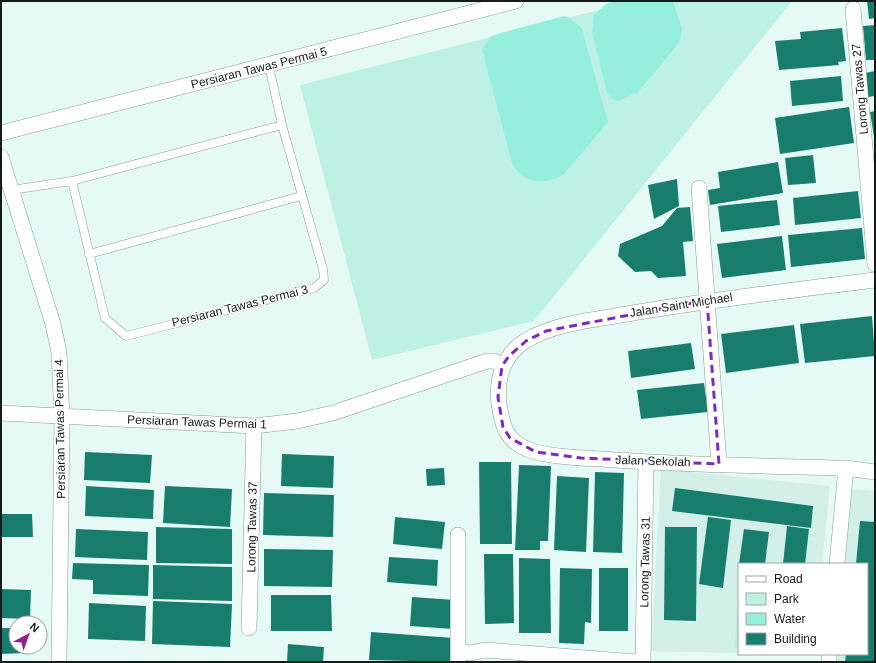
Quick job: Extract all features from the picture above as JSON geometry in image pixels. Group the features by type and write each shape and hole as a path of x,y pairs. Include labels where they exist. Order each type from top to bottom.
{"street":[{"name":"Persiaran Tawas Permai 5","path":"1,133 269,66 514,1"},
{"name":"Lorong Tawas 27","path":"853,9 875,264"},
{"name":"Persiaran Tawas Permai 4","path":"1,157 53,324 58,352 62,417 59,662"},
{"path":"699,188 719,464"},
{"name":"Jalan Saint Michael","path":"498,364 526,341 557,328 707,300 875,280"},
{"name":"Persiaran Tawas Permai 1","path":"1,413 254,426 298,421 333,413 487,361 498,364"},
{"name":"Jalan Sekolah","path":"498,364 498,397 500,418 503,427 510,438 518,444 536,452 581,458 646,462 846,468 875,472"},
{"name":"Lorong Tawas 37","path":"249,628 254,426"},
{"name":"Lorong Tawas 31","path":"643,662 646,462"},
{"path":"837,563 846,468"},
{"path":"458,535 458,657 485,650 636,662"}],"lane":[{"name":"Persiaran Tawas Permai 3","path":"72,181 105,318 126,336 314,288 324,280 323,269 282,125 269,66"},
{"path":"11,190 72,181 282,125"},
{"path":"89,254 301,196"}],"highlighted area":[{"path":"707,300 719,464 581,458 536,452 510,438 503,427 498,397 502,366 509,356 526,341 546,331"}],"shaded area":[{"path":"661,469 830,486 822,563 738,563 738,653 651,651"},
{"path":"850,489 875,491 875,662 834,662 835,655 868,655 868,563 843,563"}],"green space":[{"path":"635,1 792,1 534,321 372,360 300,85"},
{"path":"737,606 738,606 738,648 734,648"}],"water":[{"path":"617,1 673,1 682,29 681,38 675,48 638,92 618,101 612,99 607,93 592,32 594,15 607,3"},
{"path":"564,16 570,18 582,29 608,122 564,174 550,180 535,181 522,175 512,163 482,50 490,37 497,34"}],"building":[{"path":"867,1 875,1 875,18 869,19"},
{"path":"875,25 875,60 866,60 863,26"},
{"path":"842,28 846,61 838,62 839,65 779,70 775,41 801,39 800,32"},
{"path":"875,71 875,96 868,97 865,73"},
{"path":"841,76 843,101 792,106 790,81"},
{"path":"849,107 854,143 780,154 775,118"},
{"path":"875,111 875,137 874,137 870,112"},
{"path":"813,155 816,183 788,185 785,158"},
{"path":"778,162 783,193 710,205 708,190 720,188 718,172"},
{"path":"677,179 679,206 654,219 648,185"},
{"path":"858,191 861,218 795,225 793,198"},
{"path":"777,200 780,225 721,232 718,206"},
{"path":"690,207 693,241 683,242 686,276 658,278 651,271 635,272 618,256 620,244 662,226 677,208"},
{"path":"862,228 865,259 791,267 788,235"},
{"path":"782,236 786,270 722,278 717,244"},
{"path":"872,316 875,356 805,363 800,324"},
{"path":"794,325 799,363 726,373 721,334"},
{"path":"691,343 695,369 631,378 628,351"},
{"path":"704,383 708,412 641,419 637,390"},
{"path":"85,452 152,455 150,483 84,480"},
{"path":"282,454 334,456 333,488 281,486"},
{"path":"479,462 511,462 512,544 480,544"},
{"path":"519,465 551,466 548,541 540,541 540,550 515,550"},
{"path":"444,468 445,485 427,486 426,469"},
{"path":"595,472 624,473 622,553 593,552"},
{"path":"557,476 589,478 586,552 554,550"},
{"path":"86,486 154,490 153,519 85,516"},
{"path":"165,486 232,489 230,527 163,523"},
{"path":"675,488 813,506 811,528 672,511"},
{"path":"264,493 334,495 333,537 263,535"},
{"path":"1,514 32,514 33,537 1,537"},
{"path":"395,517 445,522 442,549 393,544"},
{"path":"708,517 731,520 723,588 699,584"},
{"path":"860,521 875,522 875,662 845,662 846,655 868,655 868,563 856,563"},
{"path":"787,526 809,529 805,563 783,563"},
{"path":"156,527 232,529 232,564 156,563"},
{"path":"665,527 697,527 696,621 664,620"},
{"path":"76,529 148,532 147,560 75,557"},
{"path":"744,529 769,532 765,563 739,563"},
{"path":"264,549 333,550 332,587 264,586"},
{"path":"484,554 513,554 514,623 485,624"},
{"path":"389,557 438,560 437,586 387,582"},
{"path":"519,558 550,559 551,633 519,633"},
{"path":"73,563 149,565 148,596 93,594 93,580 72,579"},
{"path":"153,565 232,567 232,601 153,599"},
{"path":"560,568 592,569 591,623 585,622 584,644 559,643"},
{"path":"599,568 628,568 628,631 599,631"},
{"path":"1,589 31,590 30,615 8,615 8,618 1,618"},
{"path":"271,595 331,595 332,631 271,631"},
{"path":"412,597 455,600 453,629 410,626"},
{"path":"153,601 232,604 230,647 152,644"},
{"path":"89,603 146,606 145,641 88,639"},
{"path":"1,628 8,628 8,654 1,654"},
{"path":"371,632 454,638 452,662 369,660"},
{"path":"288,644 324,647 323,662 287,662"}]}
